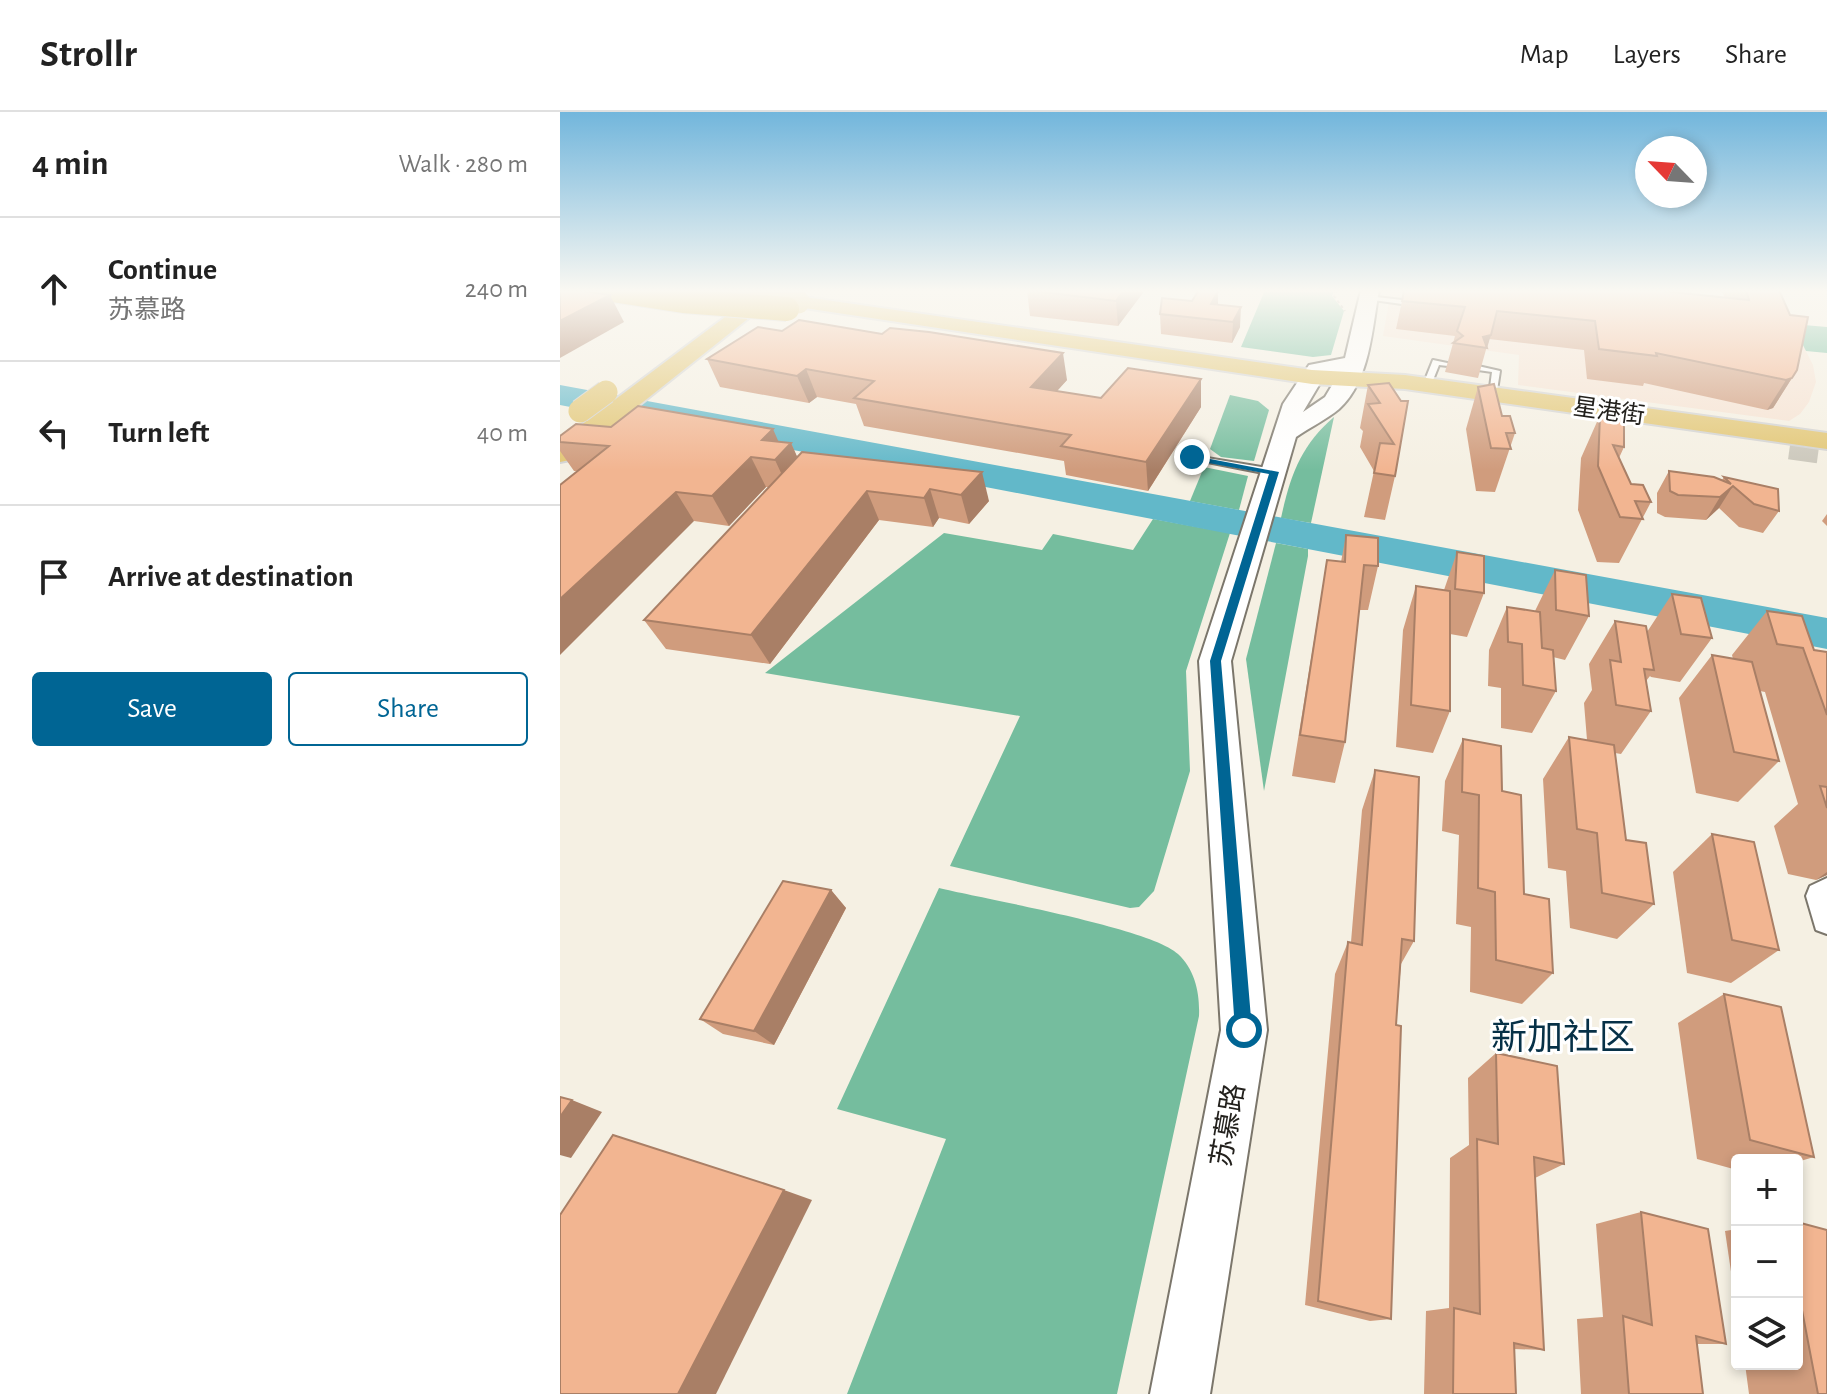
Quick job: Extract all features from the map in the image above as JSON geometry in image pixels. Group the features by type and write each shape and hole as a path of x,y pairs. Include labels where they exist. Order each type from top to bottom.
{"main road":[{"path":"560,454 663,350"},
{"path":"570,418 635,397 688,350"},
{"path":"1096,350 1308,382"},
{"path":"1097,350 1308,382 1347,378"},
{"path":"1108,350 1308,382"},
{"path":"1286,433 1323,409 1347,378 1354,350"},
{"name":"星港街","path":"1347,378 1391,383 1431,396 1459,407 1792,450 1403,388 1391,383"},
{"name":"星港街","path":"1347,378 1431,396 1493,395 1827,441"},
{"name":"苏慕路","path":"1180,1394 1244,1030 1215,661 1286,433 1308,382"},
{"name":"星港街","path":"1431,396 1459,415 1643,442"}],"street":[{"path":"1827,891 1821,896 1827,920"}],"lane":[{"path":"1431,396 1436,362 1448,364"},
{"path":"1481,368 1496,371 1493,395"},
{"path":"1192,457 1274,472"}],"shaded area":[{"path":"1482,350 1805,350 1813,365 1816,382 1809,402 1800,414 1789,421 1518,385 1519,355"}],"green space":[{"path":"1261,350 1333,350 1331,355 1313,357"},
{"path":"1827,350 1827,353 1806,351"},
{"path":"1230,395 1258,401 1269,410 1254,461 1221,457 1210,449"},
{"path":"1334,417 1311,523 1281,518 1298,462 1313,439"},
{"path":"1204,467 1248,476 1239,510 1190,501"},
{"path":"1153,519 1230,533 1186,671 1190,771 1154,891 1139,907 1130,908 950,866 1020,716 765,673 944,533 1042,550 1053,534 1133,550"},
{"path":"1276,543 1308,549 1308,556 1264,791 1246,659"},
{"path":"939,888 1136,934 1178,954 1189,967 1195,982 1199,1016 1117,1394 847,1394 946,1139 837,1109"}],"water":[{"path":"560,385 1827,618 1827,649 560,405"}],"building":[{"path":"722,350 1043,350 1063,353 1031,387 1101,398 1128,368 1201,379 1146,462 1061,446 1071,435 854,398 874,381 806,369 797,376 707,359"},
{"path":"1606,350 1801,350 1797,370 1792,378 1786,380 1656,353 1657,356"},
{"path":"1389,383 1401,401 1408,401 1395,476 1374,473 1380,443 1394,444 1368,404 1380,403 1368,385"},
{"path":"1494,384 1502,416 1510,416 1515,433 1506,433 1511,449 1491,448 1478,387"},
{"path":"638,406 773,429 762,440 791,443 775,460 751,457 712,496 676,492 560,599 560,485 609,446 560,442 560,436 576,424 611,427"},
{"path":"1600,415 1624,419 1624,447 1613,445 1631,484 1643,485 1651,502 1635,501 1643,519 1620,517 1598,466"},
{"path":"802,452 982,472 961,495 930,489 924,498 867,491 751,635 644,620"},
{"path":"1669,471 1714,477 1731,484 1724,477 1778,489 1779,511 1754,504 1733,486 1720,497 1678,495 1670,491"},
{"path":"1346,535 1378,538 1378,566 1364,565 1345,742 1300,735 1327,560 1345,562"},
{"path":"1457,552 1484,556 1484,593 1455,589"},
{"path":"1555,570 1586,575 1589,616 1556,610"},
{"path":"1416,586 1450,591 1450,711 1411,705"},
{"path":"1672,594 1701,598 1712,638 1681,634"},
{"path":"1507,607 1540,612 1542,648 1553,650 1556,691 1523,685 1522,644 1508,642"},
{"path":"1767,611 1802,616 1814,650 1827,652 1827,715 1803,648 1777,644"},
{"path":"1615,621 1646,626 1654,670 1644,669 1651,711 1616,705 1610,660 1621,662"},
{"path":"1712,655 1752,662 1779,761 1734,752"},
{"path":"1569,737 1614,745 1626,840 1646,843 1654,904 1602,893 1597,833 1577,829"},
{"path":"1463,739 1501,746 1502,791 1521,795 1524,894 1549,899 1553,973 1496,960 1495,892 1478,888 1479,795 1462,792"},
{"path":"1375,770 1419,777 1414,941 1402,939 1396,1025 1401,1026 1391,1319 1318,1301 1348,942 1362,945"},
{"path":"1820,786 1827,787 1827,808"},
{"path":"1712,834 1754,842 1779,950 1732,940"},
{"path":"783,881 831,890 754,1031 700,1019"},
{"path":"1724,994 1781,1007 1814,1157 1750,1140"},
{"path":"1496,1053 1557,1066 1564,1164 1534,1157 1544,1350 1514,1343 1516,1394 1453,1394 1454,1308 1480,1314 1477,1139 1498,1144"},
{"path":"560,1097 572,1100 560,1117"},
{"path":"613,1135 784,1190 678,1394 560,1394 560,1215"},
{"path":"1641,1212 1708,1229 1726,1344 1696,1336 1703,1394 1629,1394 1623,1316 1652,1325"},
{"path":"1803,1224 1827,1230 1827,1394 1818,1394 1803,1315"}],"tunnel":[{"path":"1790,445 1827,450"}],"district":[{"name":"新加社区","path":"1563,1036"}],"route":[{"path":"1192,457 1274,472 1215,661 1244,1030"}]}
